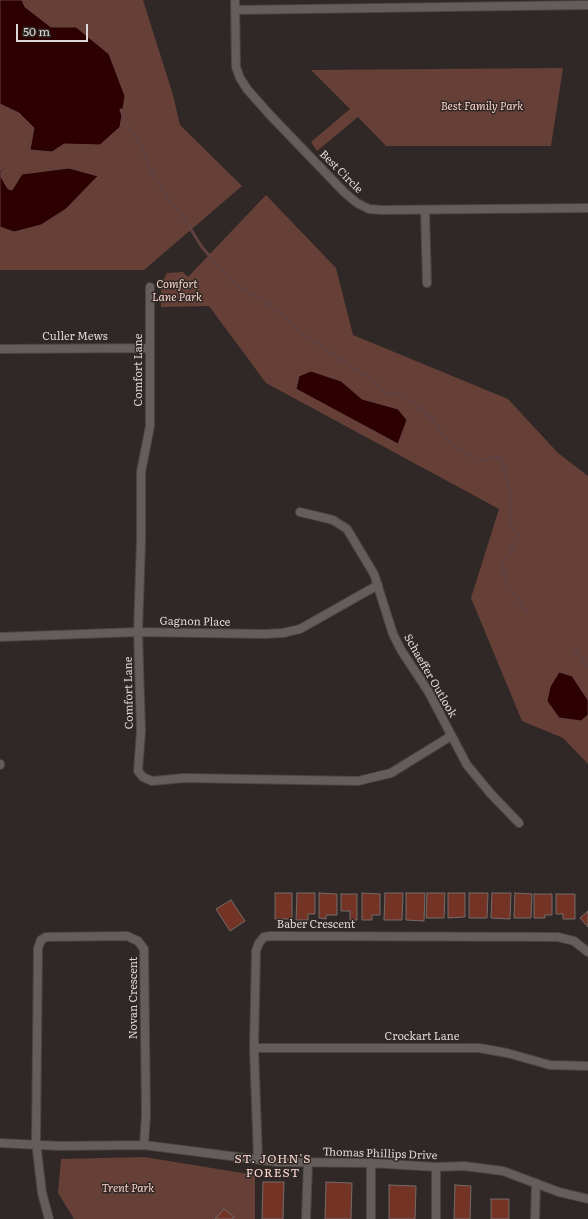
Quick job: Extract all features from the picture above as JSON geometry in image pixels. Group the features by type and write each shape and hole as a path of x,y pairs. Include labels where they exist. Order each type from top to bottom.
{"street":[{"name":"Best Circle","path":"235,0 236,67 246,89 345,194 357,203 369,209 425,211 588,208"},
{"path":"235,10 588,5"},
{"path":"425,211 427,284"},
{"name":"Comfort Lane","path":"150,287 150,426 141,472 142,540 138,632 141,731 138,771 142,777 152,781 184,778 358,781 391,773 451,736"},
{"name":"Culler Mews","path":"0,348 150,348"},
{"name":"Schaeffer Outlook","path":"300,512 333,520 347,528 374,574 392,634 428,691 467,765 491,794 519,823"},
{"name":"Gagnon Place","path":"0,637 138,632 264,634 300,629 378,586"},
{"name":"Novan Crescent","path":"36,1145 38,948 43,939 53,935 127,936 138,941 144,949 146,1107 144,1145"},
{"name":"Baber Crescent","path":"258,1159 254,1048 256,950 259,942 266,936 558,937 574,941 588,952"},
{"name":"Crockart Lane","path":"254,1048 479,1048 507,1053 550,1065 588,1066"},
{"name":"Thomas Phillips Drive","path":"0,1143 36,1145 144,1145 258,1159 308,1163 371,1163 436,1168 464,1166 503,1171 559,1192 588,1199"},
{"path":"36,1145 42,1193 49,1219"},
{"path":"306,1219 308,1163"},
{"path":"371,1163 371,1219"},
{"path":"436,1168 436,1219"},
{"path":"536,1183 536,1219"}],"green space":[{"path":"0,0 143,0 173,95 180,125 242,186 144,270 0,270"},
{"name":"Best Family Park","path":"563,68 551,146 386,146 358,117 317,151 311,142 350,109 311,70"},
{"name":"Comfort Lane Park","path":"266,195 336,268 353,335 508,399 558,453 588,476 588,764 563,738 522,721 471,598 499,509 266,383 209,306 161,307 161,284 167,273 183,272 188,277"},
{"name":"Trent Park","path":"144,1157 255,1175 255,1219 74,1219 58,1193 61,1159"}],"shaded area":[{"path":"0,0 22,0 25,7 51,27 76,27 109,54 125,96 120,127 100,145 64,144 52,152 30,150 34,128 19,113 0,104"},
{"path":"9,165 1,172 1,177 8,189 12,190 22,174 69,168 98,176 66,209 41,225 14,232 0,227 0,171"},
{"path":"311,371 341,381 362,399 398,409 407,420 398,444 296,389 299,376"},
{"path":"559,672 572,676 588,700 588,715 581,721 559,718 547,701 550,687"}],"building":[{"path":"275,893 292,893 292,919 275,919"},
{"path":"297,893 315,893 315,914 308,914 308,920 296,920"},
{"path":"319,893 337,894 337,915 326,915 326,919 319,918"},
{"path":"362,893 380,894 380,915 372,915 372,920 362,920"},
{"path":"385,893 403,893 402,920 384,920"},
{"path":"406,893 425,893 424,921 406,920"},
{"path":"427,893 445,893 444,918 426,918"},
{"path":"448,893 465,893 465,917 448,918"},
{"path":"469,893 488,893 487,918 469,918"},
{"path":"492,893 511,893 510,919 491,918"},
{"path":"515,893 532,894 531,918 514,918"},
{"path":"341,894 357,894 357,920 350,920 350,911 341,911"},
{"path":"534,894 552,894 552,915 545,915 545,918 534,918"},
{"path":"556,894 575,894 575,919 563,919 563,914 556,914"},
{"path":"231,900 245,921 230,931 216,909"},
{"path":"588,911 588,927 580,918"},
{"path":"263,1182 284,1182 283,1219 262,1219"},
{"path":"326,1182 352,1183 351,1219 325,1219"},
{"path":"389,1185 416,1186 415,1219 389,1219"},
{"path":"455,1185 471,1186 470,1219 454,1219"},
{"path":"491,1199 509,1199 509,1219 491,1219"},
{"path":"224,1209 234,1217 232,1219 215,1219"}],"waterway":[{"path":"121,110 126,123 141,146 152,172 166,196 181,214 202,247 229,279 251,295 259,298 275,309 309,339 325,348 353,369 373,379 387,395 399,394 412,402 430,417 444,438 463,452 478,461 501,457 512,496 509,504 510,523 519,537 502,564 507,585 527,612"},
{"path":"574,648 588,667"}],"district":[{"name":"ST. JOHN'S FOREST","path":"273,1166"}]}
